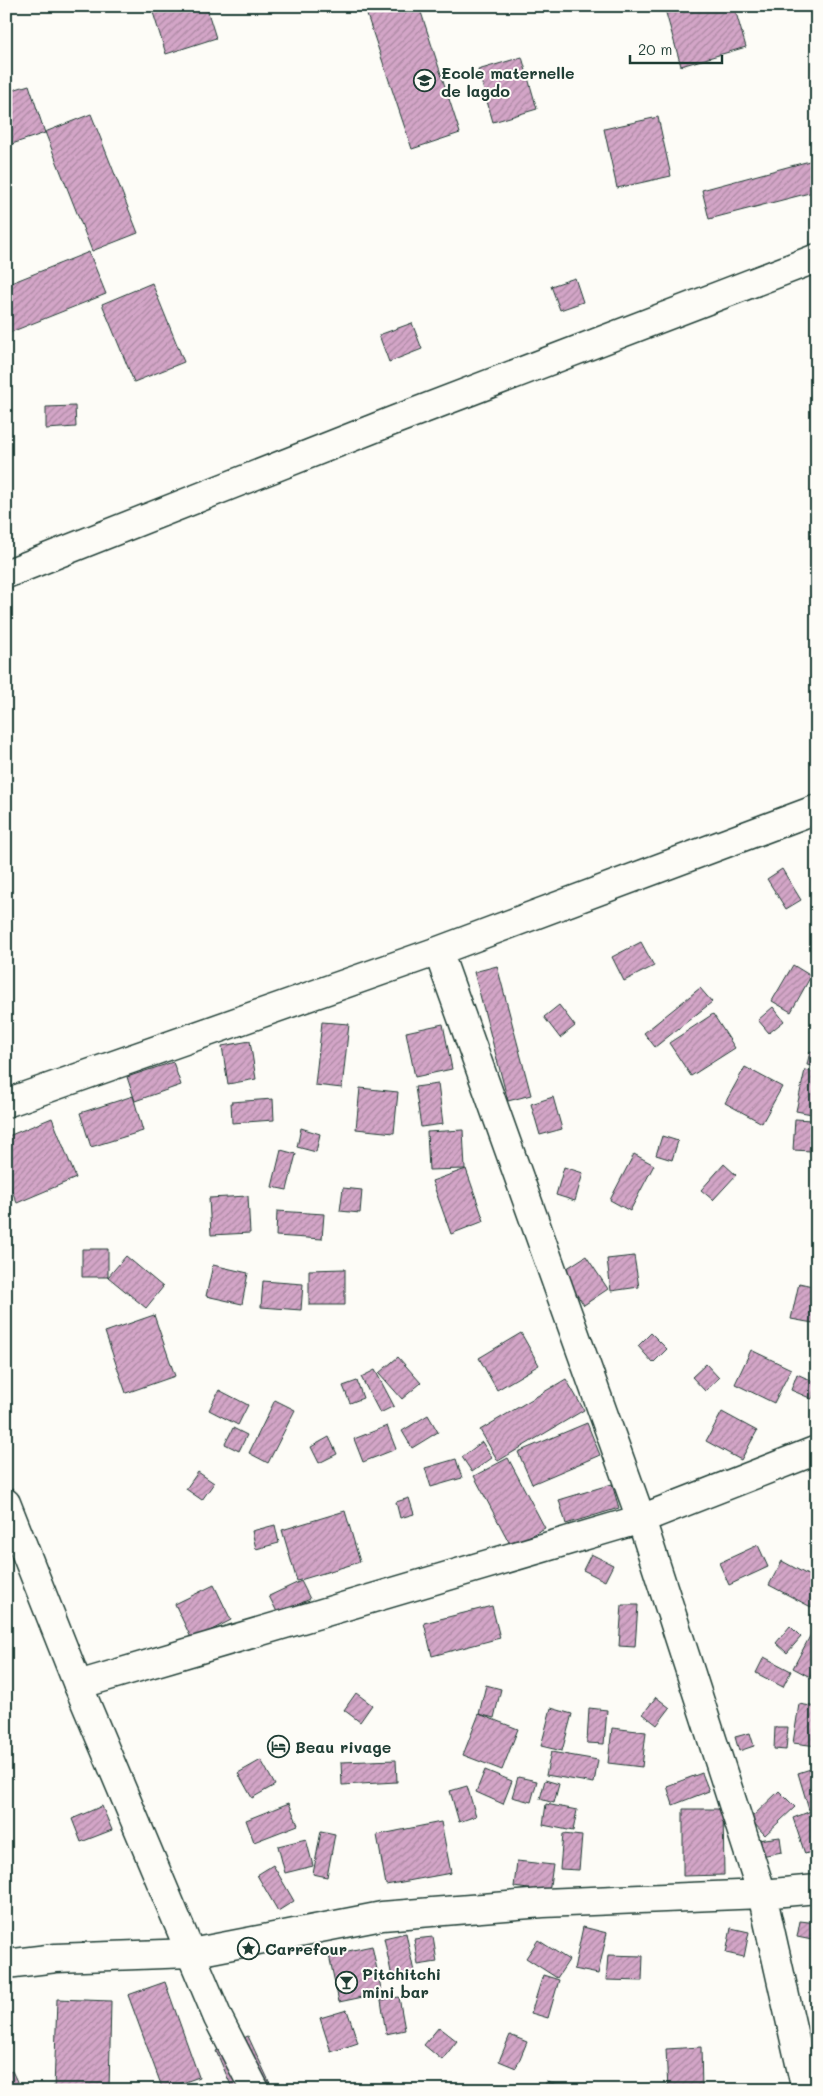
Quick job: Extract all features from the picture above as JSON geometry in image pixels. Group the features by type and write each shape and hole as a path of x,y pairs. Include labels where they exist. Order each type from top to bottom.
{"street":[{"path":"6,574 395,420 817,258"},
{"path":"6,1103 438,951 817,808"},
{"path":"438,951 641,1519 762,1894 806,2090"},
{"path":"78,1685 641,1519 817,1450"},
{"path":"6,1503 78,1685 218,2018 254,2090"},
{"path":"6,1964 56,1958 191,1953 382,1916 543,1903 762,1894 817,1889"}],"building":[{"path":"151,6 206,6 216,38 166,54"},
{"path":"392,6 419,6 460,133 412,149 367,15"},
{"path":"664,6 734,6 746,47 681,66"},
{"path":"522,57 537,109 493,122 478,70"},
{"path":"29,85 45,133 12,144 6,125 6,92"},
{"path":"91,114 138,233 92,251 45,132"},
{"path":"658,117 671,176 617,188 604,129"},
{"path":"817,159 817,191 709,219 702,190"},
{"path":"89,252 106,294 6,334 6,285"},
{"path":"575,278 583,302 560,310 551,286"},
{"path":"152,283 184,362 134,382 102,304"},
{"path":"412,323 422,349 389,362 379,335"},
{"path":"75,406 76,427 46,429 46,407"},
{"path":"782,869 801,900 786,909 767,879"},
{"path":"641,942 654,966 624,981 612,957"},
{"path":"793,965 811,976 791,1012 772,1001"},
{"path":"497,966 531,1095 508,1101 474,972"},
{"path":"700,988 712,1002 655,1047 644,1033"},
{"path":"559,1005 575,1026 560,1038 544,1017"},
{"path":"773,1007 784,1021 769,1033 758,1020"},
{"path":"713,1014 735,1048 691,1076 669,1043"},
{"path":"322,1022 349,1024 342,1088 315,1085"},
{"path":"443,1024 452,1069 415,1077 406,1032"},
{"path":"250,1041 256,1079 228,1084 222,1046"},
{"path":"810,1051 817,1052 817,1067 807,1065"},
{"path":"173,1062 181,1085 135,1101 127,1077"},
{"path":"745,1067 782,1087 762,1123 725,1103"},
{"path":"805,1070 817,1073 817,1115 796,1111"},
{"path":"438,1084 443,1124 421,1127 415,1087"},
{"path":"360,1088 398,1092 394,1133 356,1129"},
{"path":"133,1096 143,1131 91,1147 80,1113"},
{"path":"553,1097 562,1129 540,1135 531,1104"},
{"path":"273,1099 274,1120 232,1123 231,1102"},
{"path":"52,1118 76,1178 17,1203 6,1177 6,1137"},
{"path":"795,1119 812,1120 811,1151 793,1150"},
{"path":"301,1128 320,1134 316,1152 297,1147"},
{"path":"463,1130 465,1169 429,1170 427,1132"},
{"path":"662,1136 678,1141 672,1160 656,1155"},
{"path":"281,1150 296,1154 287,1190 272,1187"},
{"path":"634,1154 654,1165 630,1211 610,1200"},
{"path":"724,1164 736,1175 713,1200 701,1190"},
{"path":"564,1167 583,1173 575,1201 556,1195"},
{"path":"466,1169 484,1221 451,1234 432,1181"},
{"path":"343,1188 362,1190 360,1213 340,1211"},
{"path":"248,1196 250,1233 211,1235 209,1198"},
{"path":"277,1211 324,1214 322,1239 276,1236"},
{"path":"82,1249 108,1249 108,1277 82,1277"},
{"path":"126,1256 163,1287 146,1308 108,1277"},
{"path":"586,1256 608,1289 584,1305 561,1272"},
{"path":"634,1256 639,1287 611,1291 607,1259"},
{"path":"213,1265 248,1273 242,1304 206,1296"},
{"path":"345,1269 345,1305 309,1305 309,1270"},
{"path":"263,1281 303,1284 301,1310 261,1307"},
{"path":"799,1283 817,1287 817,1305 813,1323 791,1319"},
{"path":"154,1315 175,1376 126,1393 105,1332"},
{"path":"521,1333 539,1365 497,1390 479,1358"},
{"path":"651,1333 667,1349 653,1363 638,1346"},
{"path":"751,1350 791,1369 774,1403 735,1384"},
{"path":"398,1357 421,1383 402,1399 379,1373"},
{"path":"706,1364 719,1378 705,1391 692,1377"},
{"path":"375,1370 394,1406 380,1413 361,1377"},
{"path":"797,1374 817,1383 812,1399 791,1390"},
{"path":"566,1379 584,1410 498,1461 480,1430"},
{"path":"357,1381 363,1398 350,1403 343,1386"},
{"path":"219,1390 248,1405 238,1425 209,1410"},
{"path":"275,1400 295,1410 268,1463 249,1453"},
{"path":"722,1412 757,1431 741,1460 706,1441"},
{"path":"428,1415 438,1432 412,1448 402,1431"},
{"path":"587,1423 600,1455 532,1484 518,1452"},
{"path":"387,1426 396,1449 363,1462 354,1439"},
{"path":"233,1428 247,1435 239,1451 225,1444"},
{"path":"329,1437 337,1454 319,1463 311,1447"},
{"path":"482,1442 492,1458 472,1472 462,1457"},
{"path":"508,1458 545,1528 511,1546 474,1476"},
{"path":"456,1459 462,1478 431,1487 425,1468"},
{"path":"198,1472 214,1483 202,1500 186,1489"},
{"path":"612,1484 619,1508 566,1524 559,1500"},
{"path":"409,1498 414,1514 400,1518 396,1502"},
{"path":"345,1511 360,1562 297,1581 282,1530"},
{"path":"275,1525 279,1543 256,1549 252,1531"},
{"path":"758,1545 768,1567 729,1585 719,1563"},
{"path":"591,1554 613,1565 605,1581 583,1570"},
{"path":"782,1561 817,1580 817,1596 811,1607 769,1585"},
{"path":"301,1581 310,1599 278,1614 269,1596"},
{"path":"214,1585 231,1620 192,1640 175,1604"},
{"path":"622,1605 638,1605 635,1647 619,1646"},
{"path":"492,1606 500,1638 432,1656 424,1623"},
{"path":"817,1623 817,1664 810,1677 793,1668"},
{"path":"790,1626 801,1637 787,1653 776,1643"},
{"path":"764,1657 791,1671 783,1687 756,1673"},
{"path":"486,1685 501,1689 494,1718 479,1714"},
{"path":"356,1693 372,1705 360,1722 344,1710"},
{"path":"656,1697 670,1708 657,1725 643,1714"},
{"path":"799,1704 817,1707 817,1746 793,1743"},
{"path":"551,1708 572,1714 562,1751 541,1746"},
{"path":"589,1708 607,1710 604,1744 587,1743"},
{"path":"479,1714 518,1729 502,1770 463,1755"},
{"path":"775,1727 788,1727 786,1750 774,1749"},
{"path":"612,1728 646,1732 642,1767 608,1763"},
{"path":"750,1733 754,1746 739,1751 735,1737"},
{"path":"551,1752 598,1760 594,1783 546,1775"},
{"path":"261,1760 275,1785 252,1798 238,1773"},
{"path":"396,1760 397,1782 342,1785 341,1762"},
{"path":"817,1767 817,1808 809,1810 798,1773"},
{"path":"485,1770 512,1781 503,1804 476,1792"},
{"path":"702,1773 709,1791 673,1805 667,1786"},
{"path":"518,1777 537,1781 531,1802 512,1797"},
{"path":"545,1780 559,1784 554,1803 540,1799"},
{"path":"467,1786 476,1816 459,1822 450,1791"},
{"path":"779,1791 795,1807 765,1835 750,1819"},
{"path":"289,1803 298,1825 254,1842 246,1820"},
{"path":"546,1804 577,1810 573,1831 543,1825"},
{"path":"102,1806 112,1830 81,1842 72,1819"},
{"path":"683,1809 723,1809 724,1875 683,1876"},
{"path":"811,1811 817,1829 817,1850 805,1854 793,1818"},
{"path":"441,1822 451,1873 386,1885 377,1835"},
{"path":"321,1831 335,1834 327,1877 313,1874"},
{"path":"563,1834 582,1836 579,1870 560,1869"},
{"path":"780,1837 782,1852 761,1856 758,1840"},
{"path":"306,1839 313,1866 285,1873 278,1846"},
{"path":"517,1861 553,1865 549,1892 514,1887"},
{"path":"273,1865 294,1901 278,1911 257,1875"},
{"path":"800,1921 817,1923 817,1941 797,1937"},
{"path":"583,1927 607,1933 598,1974 574,1969"},
{"path":"731,1928 749,1932 744,1957 726,1953"},
{"path":"406,1933 414,1972 392,1977 384,1938"},
{"path":"433,1937 437,1962 418,1965 414,1939"},
{"path":"538,1940 569,1960 557,1978 526,1958"},
{"path":"372,1946 382,1993 339,2002 329,1955"},
{"path":"608,1955 643,1956 642,1981 606,1980"},
{"path":"543,1975 559,1980 548,2018 531,2013"},
{"path":"165,1982 199,2077 163,2090 128,1995"},
{"path":"399,1997 405,2030 386,2034 381,2000"},
{"path":"57,1999 111,2001 109,2090 54,2090"},
{"path":"347,2010 358,2043 331,2052 320,2018"},
{"path":"439,2027 457,2041 442,2060 424,2045"},
{"path":"510,2035 527,2042 516,2068 499,2061"},
{"path":"248,2036 273,2090 233,2090 216,2051"},
{"path":"701,2047 702,2090 668,2090 666,2049"},
{"path":"12,2071 21,2090 6,2090 6,2074"},
{"path":"546,2082 574,2089 574,2090 544,2090"}],"place":[{"name":"Ecole maternelle de lagdo","path":"425,81"},
{"name":"Beau rivage","path":"279,1746"},
{"name":"Carrefour","path":"249,1948"},
{"name":"Pitchitchi mini bar","path":"346,1982"}]}
